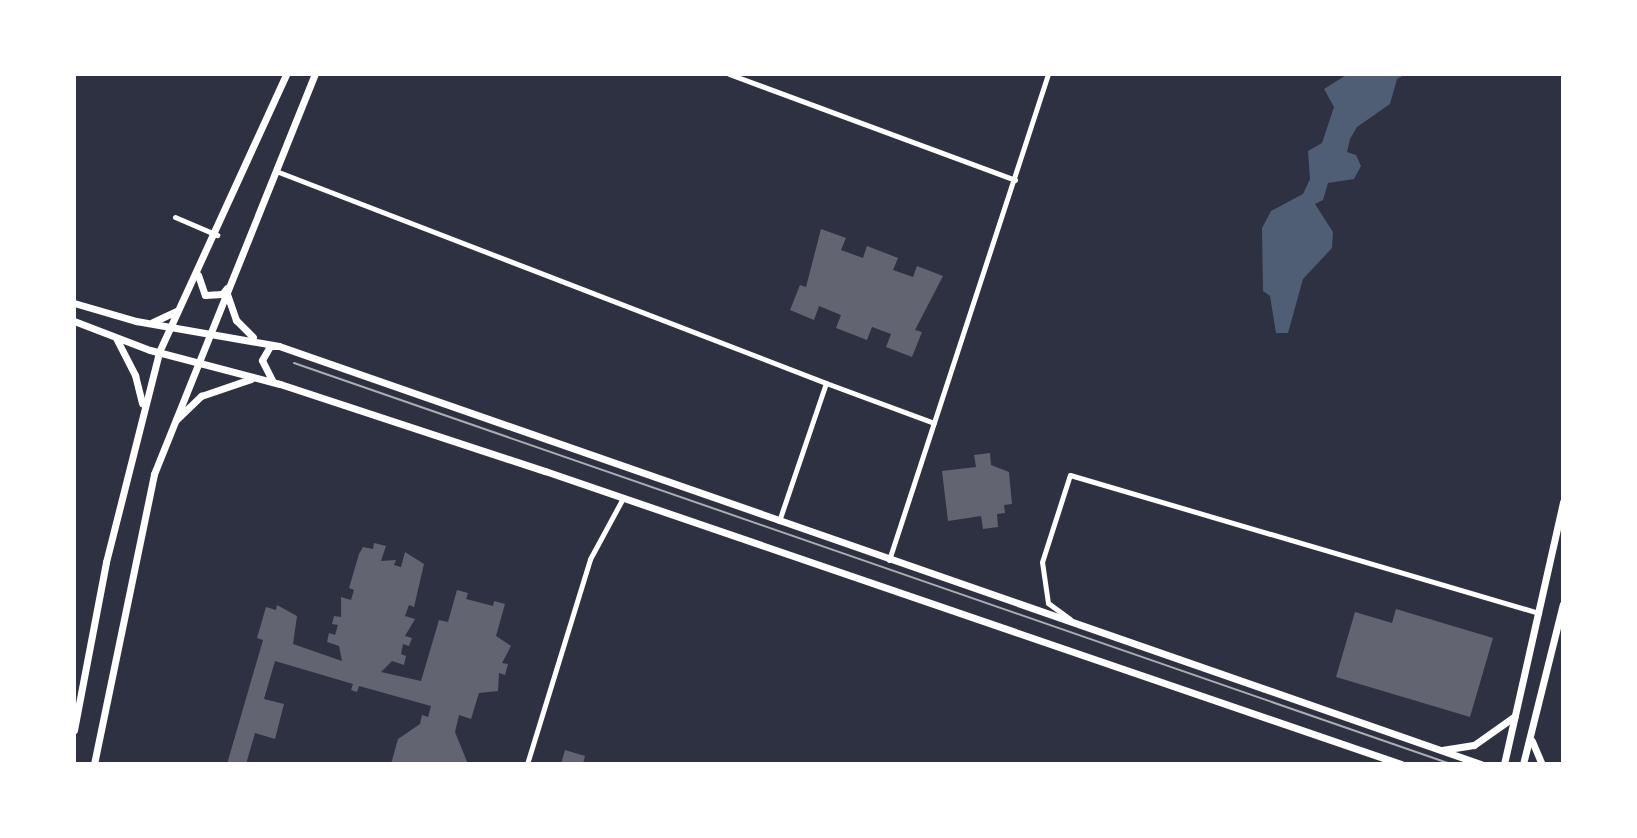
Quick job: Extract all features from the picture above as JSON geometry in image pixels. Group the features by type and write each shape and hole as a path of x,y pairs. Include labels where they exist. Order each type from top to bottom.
{"street":[{"path":"74,730 142,406 159,352 217,235 286,74"},
{"path":"94,764 144,510 172,424 315,74"},
{"path":"729,74 1015,180"},
{"path":"889,560 1048,74"},
{"path":"276,171 934,423"},
{"path":"175,217 217,235"},
{"path":"198,273 205,295 222,294 231,283"},
{"path":"227,294 236,320 258,340"},
{"path":"74,303 148,323 224,333 279,346 1481,764"},
{"path":"148,323 179,309"},
{"path":"74,321 159,352 280,384 623,497 1401,764"},
{"path":"114,336 135,375 142,406"},
{"path":"279,346 270,346 262,360 264,372 280,384"},
{"path":"172,424 211,391 257,377"},
{"path":"779,522 826,383"},
{"path":"1081,627 1048,603 1042,586 1042,562 1070,475 1540,613"},
{"path":"527,764 590,559 623,497"},
{"path":"1504,764 1563,502"},
{"path":"1523,764 1563,604"},
{"path":"1435,750 1474,745 1517,714"},
{"path":"1532,732 1542,764"}],"water":[{"path":"1348,74 1406,74 1397,79 1390,104 1357,127 1350,139 1347,152 1356,155 1361,166 1354,179 1328,183 1323,200 1315,204 1333,232 1332,248 1303,279 1288,333 1276,333 1270,296 1263,291 1262,228 1271,211 1303,194 1310,179 1308,151 1322,143 1334,107 1324,89"}],"building":[{"path":"821,229 846,238 841,250 863,258 867,246 898,258 893,270 913,277 917,266 943,276 915,330 922,332 912,357 886,347 891,334 872,327 867,340 836,328 841,315 819,306 814,320 790,310 800,285 806,287"},
{"path":"990,453 991,465 1009,472 1012,504 1004,505 1005,513 997,514 998,527 983,529 981,516 948,521 942,471 976,467 974,455"},
{"path":"374,543 386,546 381,561 396,560 394,565 401,567 405,552 424,564 414,607 409,605 405,616 415,619 405,636 412,638 409,646 403,644 401,654 406,656 404,665 392,661 381,672 421,681 439,620 448,622 457,590 468,593 466,599 493,606 494,601 505,604 496,636 511,646 502,663 508,664 505,675 499,673 498,691 479,693 471,719 459,715 455,732 468,764 391,764 398,739 420,724 422,715 428,717 431,706 359,686 357,692 351,690 353,684 275,661 264,699 284,704 275,739 255,733 246,764 227,764 263,640 257,638 266,607 276,610 277,605 297,616 293,644 342,661 339,646 327,642 329,633 335,635 338,625 332,624 334,616 341,617 341,597 351,600 354,590 349,588 359,554 363,547 373,549"},
{"path":"1396,609 1493,638 1470,717 1336,677 1355,612 1392,623"},
{"path":"565,750 585,756 583,764 561,764"}],"tram line":[{"path":"294,363 1451,764"}]}
